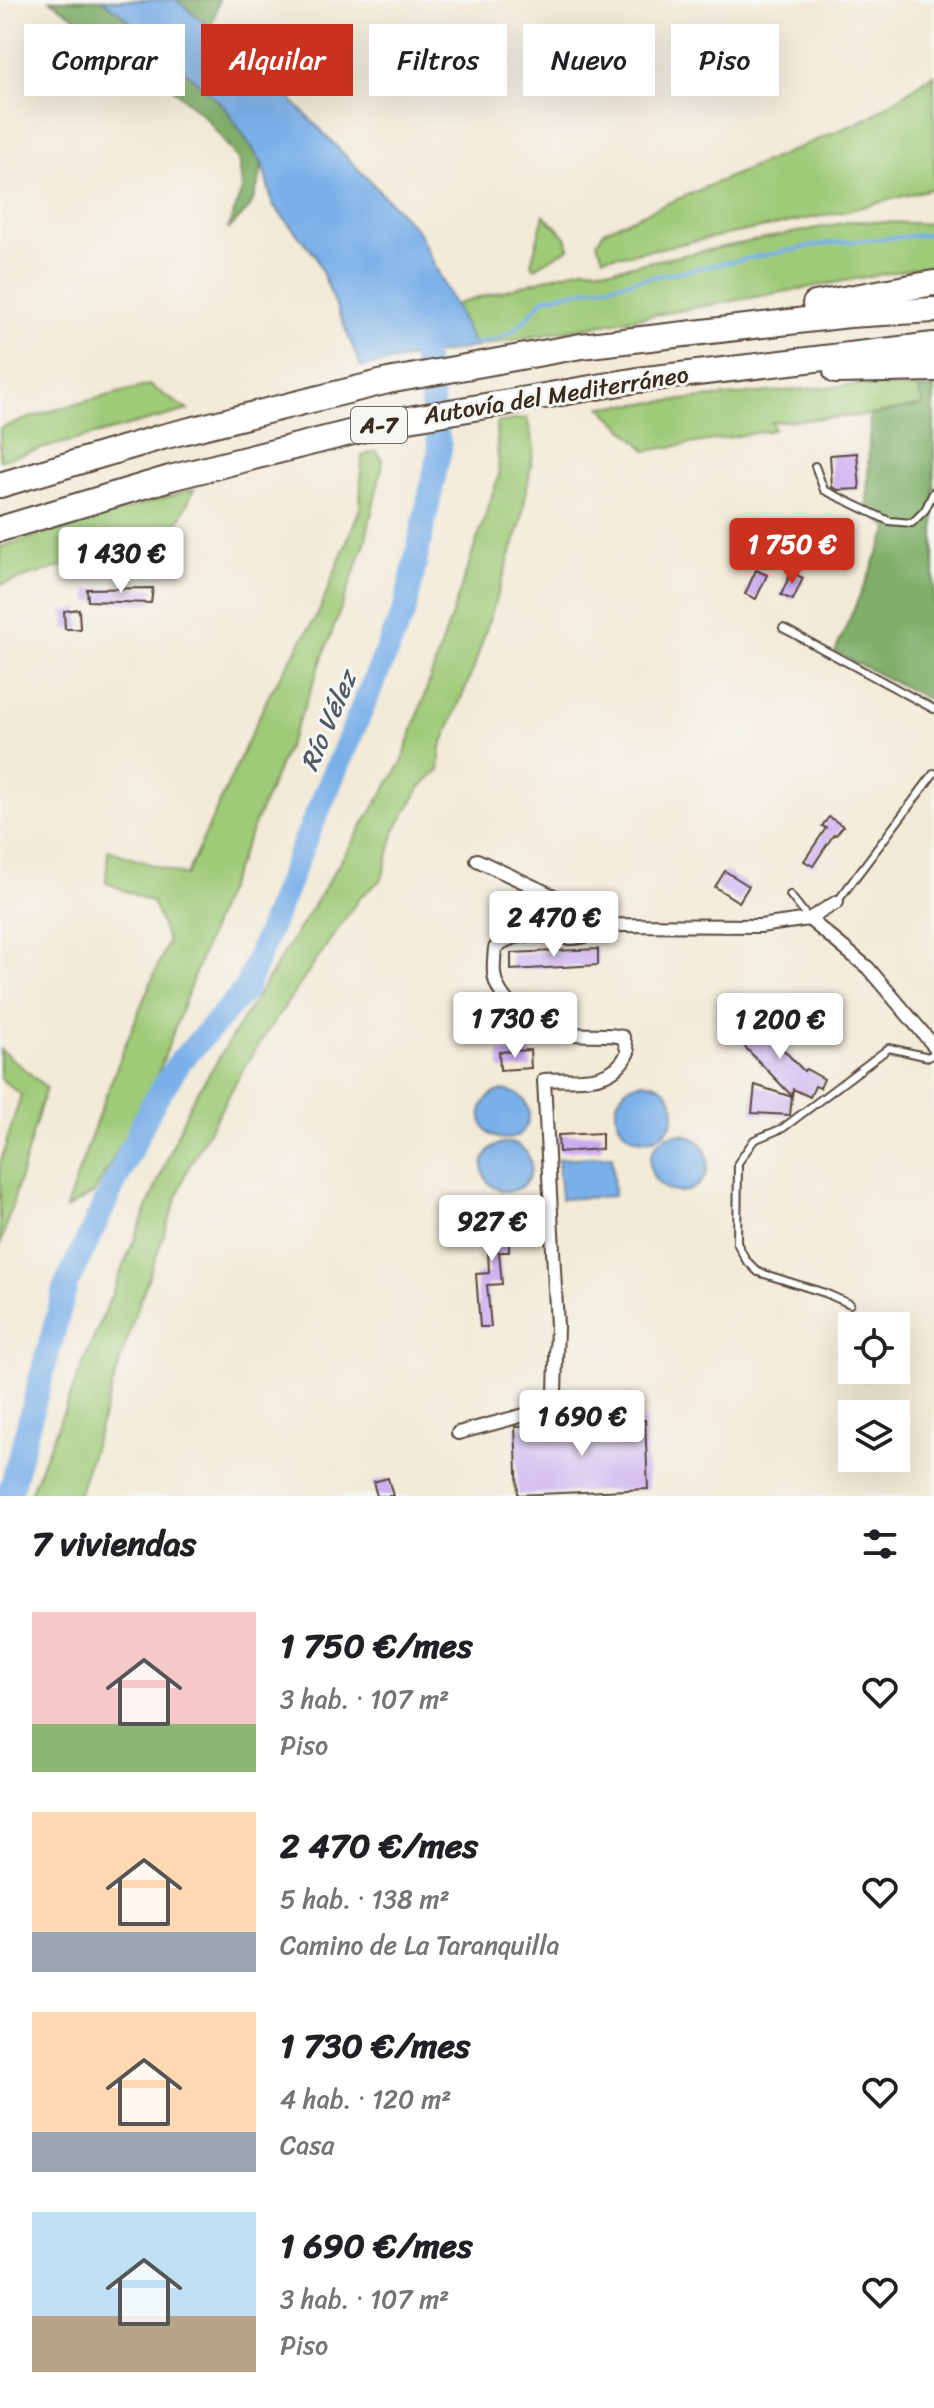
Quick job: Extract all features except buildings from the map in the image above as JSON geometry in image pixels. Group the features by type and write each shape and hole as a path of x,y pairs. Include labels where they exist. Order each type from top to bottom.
{"highway":[{"path":"581,346 934,283"},
{"name":"Autovía del Mediterráneo","path":"0,485 162,437 388,381 581,346 849,315 934,310"},
{"name":"Autovía del Mediterráneo","path":"0,529 170,478 397,421 638,380 934,345"},
{"path":"638,380 866,369 934,369"}],"street":[{"path":"477,860 615,925"},
{"path":"458,1433 528,1414 547,1403 555,1392 557,1326 544,1080 610,1075 619,1068 628,1052 623,1037 570,1034 551,1029 513,1006 497,986 493,964 495,948 507,937 576,937 615,925 760,926 809,919 837,902"},
{"path":"809,919 868,968 934,1046"}],"lane":[{"path":"815,466 824,490 889,521 912,523 925,510 934,491"},
{"path":"783,628 934,709"},
{"path":"837,902 934,773"},
{"path":"790,895 809,919"},
{"path":"850,1304 758,1272 746,1260 737,1243 738,1163 754,1140 783,1128 889,1048 929,1057 934,1052"}],"green space":[{"path":"50,0 101,0 133,24 85,24"},
{"path":"176,0 219,0 212,24 205,24"},
{"path":"185,71 201,85 201,96 213,96 224,106 262,163 251,206 228,230 242,189 239,161 206,118 181,96 185,96"},
{"path":"934,74 934,188 847,211 603,257 597,242 605,230 868,118"},
{"path":"544,215 566,237 569,248 535,268 531,264"},
{"path":"853,221 934,224 934,265 475,347 454,305 583,268 613,269"},
{"path":"149,385 188,410 0,460 0,428 60,408"},
{"path":"852,385 918,388 924,405 870,415 772,422 774,430 647,451 601,407"},
{"path":"918,388 934,388 934,702 835,652 889,529 867,507 870,415 923,405"},
{"path":"527,418 534,448 521,522 473,670 441,747 439,771 421,787 395,830 382,879 360,897 250,1057 187,1170 133,1321 78,1496 29,1496 189,1106 402,762 499,475 496,423"},
{"path":"376,451 383,462 365,543 304,708 221,903 153,1087 94,1193 66,1209 114,1074 168,942 153,903 106,882 108,850 186,876 269,695 318,614 360,508 362,456"},
{"path":"194,489 179,521 140,543 0,585 0,547"},
{"path":"0,1049 46,1087 0,1247 0,1164 21,1095 0,1078"}],"water":[{"path":"101,0 176,0 206,24 201,24 201,85 185,71 185,24 133,24"},
{"path":"213,96 288,96 418,231 475,347 361,367 315,255 273,205 262,163 224,106"},
{"path":"645,1082 666,1090 674,1111 666,1132 645,1140 624,1132 616,1111 624,1090"},
{"path":"505,1091 522,1098 529,1115 522,1132 505,1139 488,1132 481,1115 488,1098"},
{"path":"679,1134 700,1142 708,1163 700,1184 679,1192 658,1184 650,1163 658,1142"},
{"path":"507,1143 524,1150 531,1167 524,1184 507,1191 490,1184 483,1167 490,1150"},
{"path":"612,1156 614,1196 561,1199 558,1159"}],"waterway":[{"path":"468,345 494,340 512,332 544,298 823,244 934,234"},
{"name":"Río Vélez","path":"9,1496 66,1285 151,1107 178,1064 245,990 302,848 405,609 440,449 423,351 414,326"}]}
